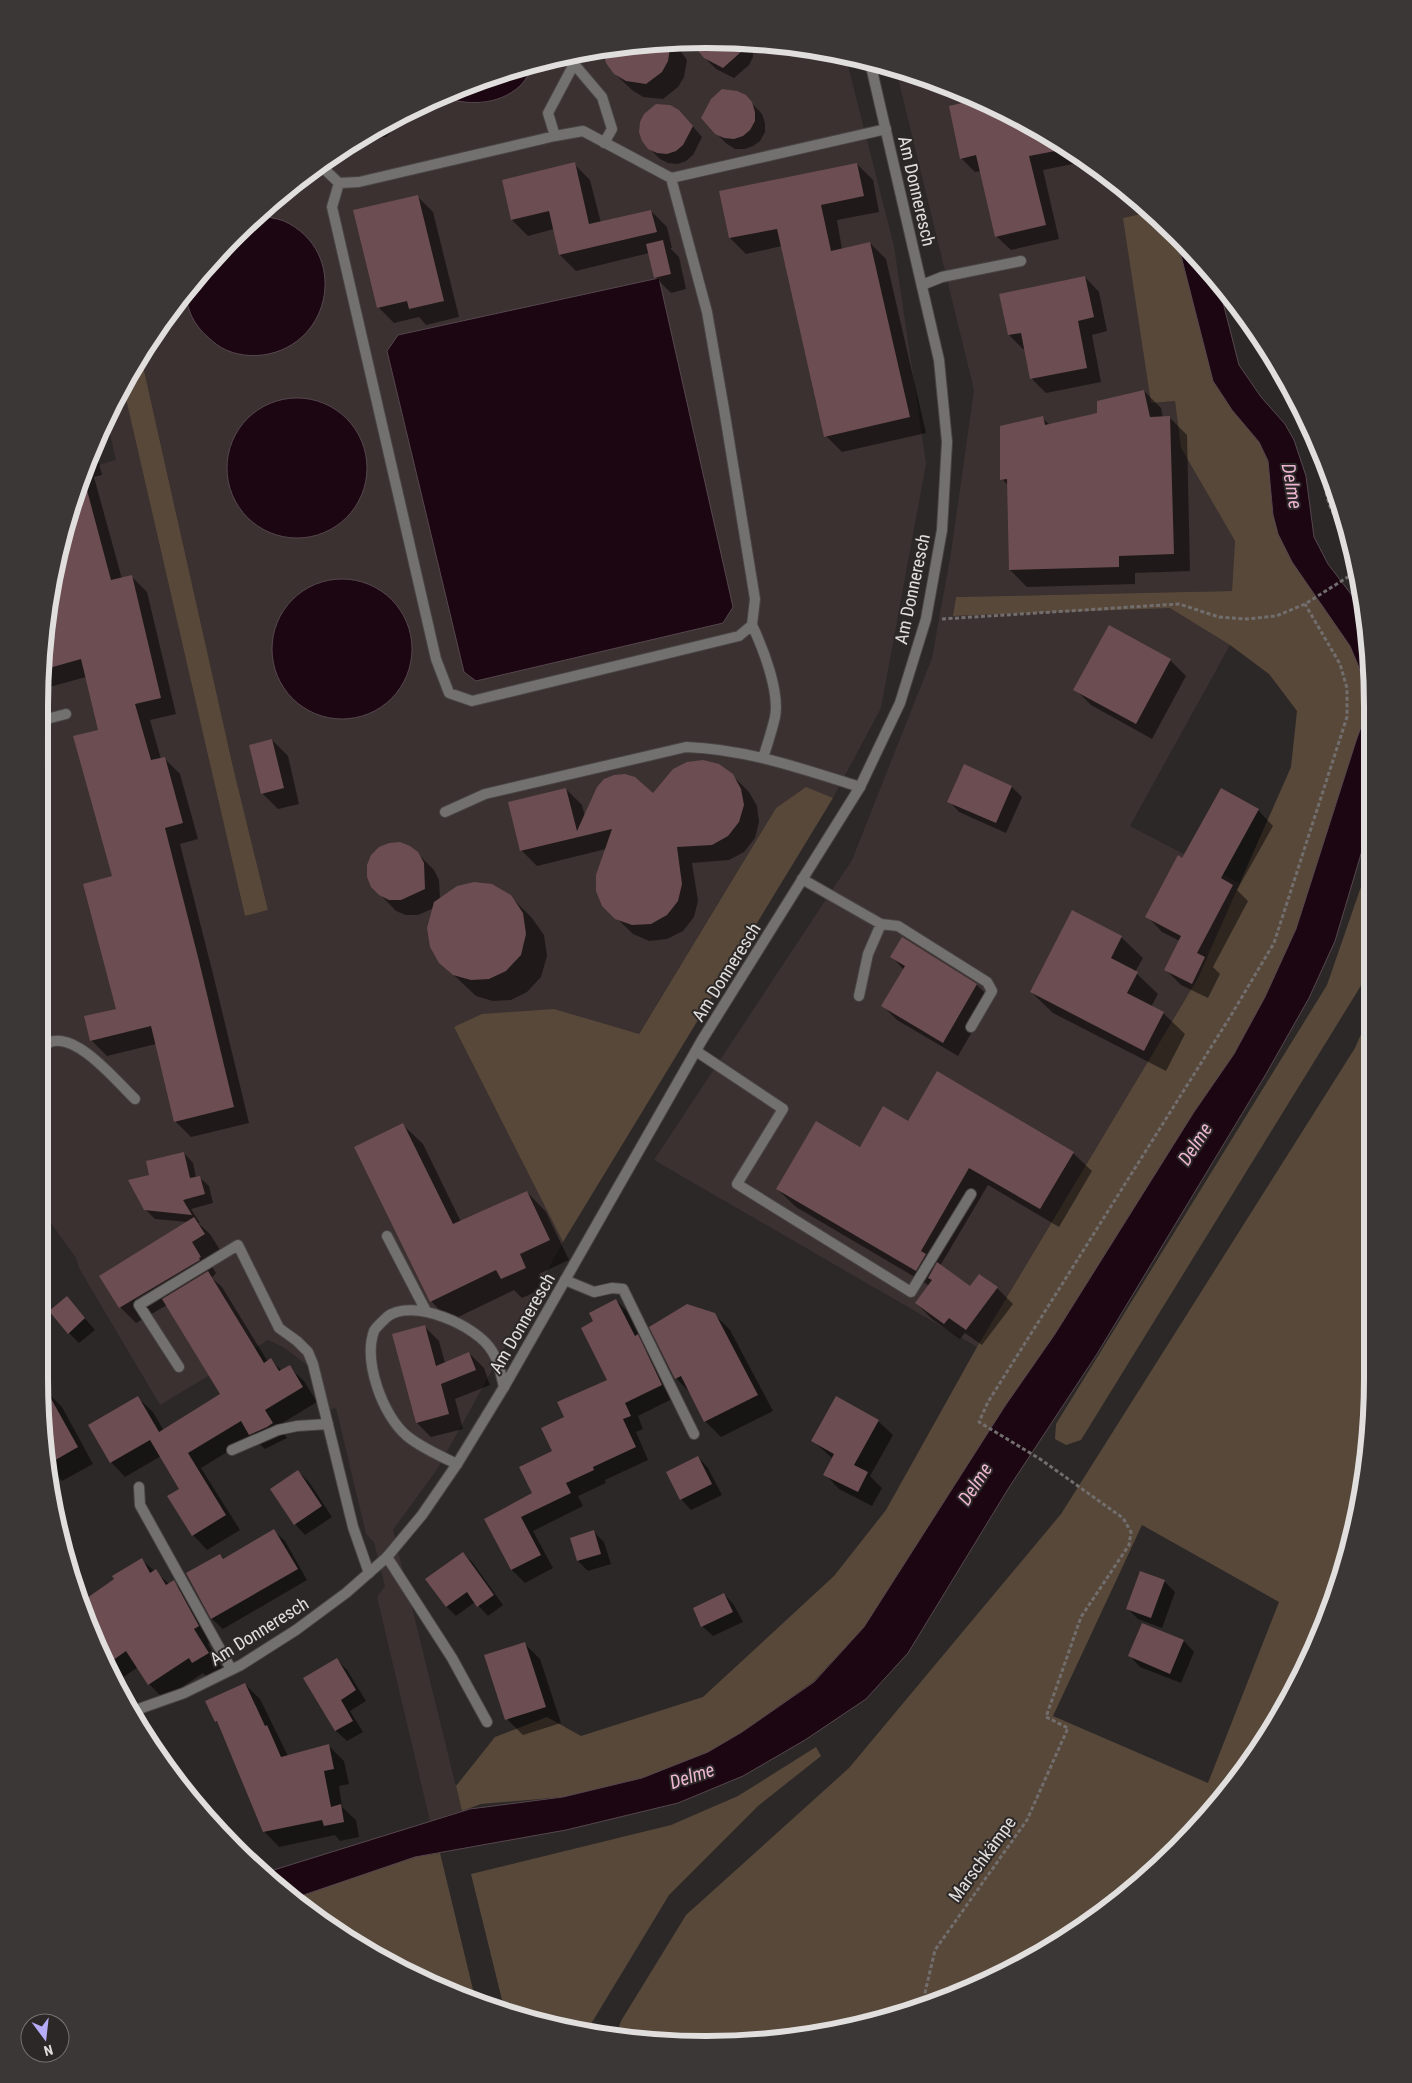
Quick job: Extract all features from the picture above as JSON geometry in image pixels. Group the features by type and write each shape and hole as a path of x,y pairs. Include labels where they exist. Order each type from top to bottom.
{"street":[{"path":"555,136 548,113 574,64 602,97 612,129 604,143"},
{"name":"Am Donneresch","path":"137,1709 184,1693 231,1670 296,1630 346,1593 387,1557 422,1515 458,1464 696,1051 860,787 900,703 926,619 942,530 947,442 939,360 872,69"},
{"path":"325,170 338,183 359,182 555,136 583,132 671,178 886,129"},
{"path":"671,178 707,312 755,599 752,625 764,651 772,681 776,716 763,758"},
{"path":"338,183 332,207 436,659 449,693 472,701 739,636 752,625"},
{"path":"922,285 942,277 1021,261"},
{"path":"48,719 66,714"},
{"path":"445,812 485,794 686,747 763,758 860,787"},
{"path":"802,879 881,924 898,926 987,982 992,991 971,1027"},
{"path":"859,996 868,954 881,924"},
{"path":"48,1044 68,1041 85,1051 135,1099"},
{"path":"696,1051 783,1109 737,1184 911,1292 971,1194"},
{"path":"387,1236 426,1311"},
{"path":"179,1367 139,1305 238,1245 279,1328 308,1352 313,1364 353,1527 369,1573"},
{"path":"565,1280 594,1292 612,1288 623,1290 694,1434"},
{"path":"458,1464 429,1451 406,1435 388,1413 378,1390 372,1367 371,1349 375,1330 389,1316 403,1312 426,1311 473,1332 492,1350 504,1387"},
{"path":"232,1450 278,1430 297,1426 328,1424"},
{"path":"139,1487 140,1505 231,1670"},
{"path":"387,1557 452,1658 487,1722"}],"path":[{"path":"1323,477 1330,504 1338,523"},
{"path":"926,619 954,620 1179,604 1219,617 1248,619 1276,616 1305,604 1351,575"},
{"name":"Marschkämpe","path":"924,1998 935,1950 1027,1820 1068,1728 1046,1717 1081,1617 1129,1546 1131,1532 1123,1518 1040,1459 979,1422 988,1402 1230,1017 1274,942 1347,717 1347,688 1340,664 1305,604"}],"shaded area":[{"path":"663,49 749,49 792,53 847,63 894,246 926,464 881,708 833,798 806,788 776,808 638,1035 554,1009 454,1027 563,1242 438,1468 393,1530 462,1811 430,1821 377,1597 385,1586 374,1542 366,1534 336,1408 320,1412 308,1366 285,1348 268,1340 160,1405 79,1268 76,1258 48,1219 48,706 53,620 60,578 82,494 93,467 116,460 109,429 125,396 245,916 268,910 233,767 143,365 158,340 211,272 240,240 272,211 340,158 415,115 494,82 578,60 620,53"},
{"path":"897,76 958,98 997,115 1035,136 1072,158 1143,214 1124,218 1151,403 1175,401 1181,448 1235,541 1232,591 956,597 953,616 1170,607 1230,645 1130,826 1239,883 1221,932 1198,978 977,1347 654,1160 852,860 932,658 951,553 974,390"},
{"path":"1143,214 1179,248 1185,272 1232,410 1259,442 1268,461 1273,515 1325,608 1350,646 1363,681 1364,719 1296,929 1265,997 1234,1054 1194,1112 1055,1334 1005,1406 864,1627 813,1682 742,1732 708,1752 642,1778 563,1797 481,1804 462,1811 456,1786 495,1737 547,1717 581,1736 703,1697 834,1576 886,1510 977,1347 1198,978 1291,767 1297,711 1269,674 1230,645 1170,608 953,616 956,597 1232,591 1235,541 1181,448 1175,401 1151,403 1123,218"},
{"path":"143,365 233,767 268,910 245,916 125,396"},
{"path":"806,787 833,798 563,1242 454,1027 482,1014 554,1009 639,1034 776,808"},
{"path":"1364,878 1364,981 1081,1440 1066,1445 1055,1439 1056,1424 1327,985"},
{"path":"1364,1028 1363,1420 1359,1463 1352,1505 1330,1589 1297,1668 1254,1743 1228,1778 1172,1843 1107,1899 1072,1925 1035,1947 997,1968 958,1985 918,2001 876,2013 792,2030 706,2036 618,2030 621,2021 686,1915 849,1768 1061,1514 1355,1048","holes":["1142,1525 1279,1602 1208,1783 1053,1716"]},
{"path":"816,1747 821,1756 758,1806 669,1895 591,2025 503,2004 471,1874 671,1825 738,1796"},
{"path":"440,1853 474,1993 415,1968 377,1947 340,1925 301,1896 415,1857"}],"water":[{"path":"531,72 520,86 502,97 492,101 471,103 451,99 494,82"},
{"path":"266,216 284,221 305,235 318,253 324,274 324,296 318,316 305,334 287,348 263,355 251,356 227,350 216,344 198,327 187,301 211,272 240,240"},
{"name":"Delme","path":"1179,248 1222,297 1239,365 1261,397 1285,424 1294,440 1306,476 1314,537 1328,564 1356,600 1363,681 1350,646 1292,562 1278,534 1273,515 1268,461 1259,442 1232,410 1213,381"},
{"path":"659,278 733,607 723,623 476,681 464,672 387,351 398,335"},
{"path":"297,398 311,399 324,403 346,419 362,441 366,454 366,482 362,495 346,517 324,533 311,537 297,538 283,537 270,533 248,517 232,495 228,482 227,468 228,454 232,441 248,419 270,403 283,399"},
{"path":"342,579 356,580 369,584 391,600 407,622 411,635 411,663 407,676 391,698 369,714 356,718 342,719 328,718 315,714 293,698 277,676 273,663 272,649 273,635 277,622 293,600 315,584 328,580"},
{"name":"Delme","path":"1364,719 1364,844 1335,941 1309,998 1266,1074 1097,1354 1008,1489 908,1653 866,1699 805,1740 743,1776 678,1803 566,1830 415,1857 301,1896 271,1871 470,1809 563,1797 642,1778 708,1752 742,1732 814,1682 864,1627 1005,1406 1055,1334 1194,1112 1234,1054 1265,997 1296,929"}],"building":[{"path":"696,48 744,49 723,68 704,58"},
{"path":"670,49 668,61 662,72 646,84 626,81 614,74 606,63 604,56"},
{"path":"722,89 737,91 746,95 752,102 755,121 750,130 743,136 734,139 724,138 715,134 701,118 711,99"},
{"path":"967,102 997,115 1059,150 1029,156 1046,225 995,237 976,155 960,159 949,106"},
{"path":"656,104 670,105 679,110 693,126 683,145 676,151 667,154 657,153 648,149 642,141 639,132 640,122 644,114"},
{"path":"575,162 589,224 651,210 657,232 559,255 549,211 511,220 502,180"},
{"path":"857,163 864,196 821,205 831,251 870,242 910,417 824,437 777,229 729,238 719,191"},
{"path":"418,195 444,301 409,309 407,301 377,308 353,210"},
{"path":"663,240 671,274 654,278 646,244"},
{"path":"1085,276 1094,317 1078,321 1087,368 1030,379 1021,333 1008,335 999,294"},
{"path":"1144,390 1150,417 1170,416 1174,554 1119,556 1119,567 1009,570 1007,479 1000,480 1000,426 1043,416 1045,425 1097,413 1097,401"},
{"path":"86,485 111,580 132,575 161,698 135,704 151,760 165,757 183,823 165,828 234,1107 174,1122 151,1026 90,1041 84,1016 116,1009 83,884 112,876 73,736 98,730 81,659 49,668 53,620 60,578 70,536"},
{"path":"1109,625 1171,659 1136,724 1073,690"},
{"path":"272,739 284,788 261,794 249,745"},
{"path":"703,760 719,764 733,774 741,789 744,805 739,822 728,836 712,845 677,847 682,884 678,901 667,915 651,924 632,925 615,919 602,906 596,891 596,875 612,829 520,851 508,802 566,788 577,831 597,787 604,779 614,775 625,774 635,777 653,793 673,769 687,762"},
{"path":"964,764 1012,786 996,823 947,802"},
{"path":"1221,788 1259,809 1221,878 1233,885 1197,953 1205,957 1192,984 1164,970 1181,936 1145,917 1178,855 1182,858"},
{"path":"400,842 418,852 424,863 425,889 401,900 389,900 379,895 371,887 367,877 367,865 371,855 379,847 389,843"},
{"path":"474,882 492,884 511,895 523,913 526,934 521,955 506,971 489,979 471,980 453,975 439,963 430,947 427,928 434,902 457,886"},
{"path":"1072,910 1122,936 1111,958 1138,972 1127,993 1164,1012 1144,1051 1030,992"},
{"path":"902,937 977,984 943,1043 881,1006 905,966 890,957"},
{"path":"937,1071 1074,1152 1040,1209 969,1168 921,1251 926,1254 916,1271 776,1189 816,1121 860,1147 883,1106 908,1121"},
{"path":"403,1123 453,1224 527,1191 550,1240 520,1254 526,1268 501,1279 496,1270 430,1302 354,1147"},
{"path":"184,1152 190,1178 200,1176 205,1194 183,1200 192,1215 144,1210 128,1180 149,1175 146,1161"},
{"path":"194,1217 205,1234 192,1242 201,1257 199,1258 200,1260 119,1308 99,1276"},
{"path":"937,1262 970,1286 979,1274 998,1287 966,1330 949,1318 944,1324 915,1303 932,1280 928,1278"},
{"path":"208,1271 264,1363 271,1358 279,1371 290,1365 303,1387 265,1410 273,1423 267,1427 249,1435 241,1421 188,1453 226,1515 192,1536 167,1496 179,1489 150,1440 110,1463 88,1425 138,1396 159,1432 220,1394 162,1299"},
{"path":"67,1296 85,1318 68,1334 49,1311"},
{"path":"616,1299 635,1336 638,1334 662,1385 625,1403 631,1416 623,1419 636,1447 593,1467 594,1470 566,1483 571,1493 521,1517 541,1555 511,1570 484,1519 532,1493 519,1467 552,1451 541,1428 564,1417 557,1402 607,1380 581,1328 593,1321 589,1313"},
{"path":"687,1304 715,1313 758,1395 704,1422 681,1376 675,1379 649,1327"},
{"path":"425,1325 436,1366 469,1352 476,1370 441,1384 449,1414 416,1423 392,1334"},
{"path":"48,1394 78,1447 53,1461"},
{"path":"836,1396 879,1420 854,1465 868,1472 858,1492 823,1475 834,1454 811,1441"},
{"path":"698,1456 712,1484 680,1500 666,1472"},
{"path":"298,1470 322,1506 294,1525 270,1489"},
{"path":"274,1529 298,1569 211,1619 186,1573 220,1554 223,1559"},
{"path":"594,1530 601,1554 577,1561 570,1538"},
{"path":"463,1552 494,1595 477,1607 467,1592 446,1607 425,1579"},
{"path":"142,1558 150,1573 156,1569 166,1585 174,1580 199,1626 194,1629 209,1653 192,1663 189,1658 148,1685 126,1651 112,1661 86,1599 114,1579 112,1576"},
{"path":"1140,1571 1165,1580 1151,1618 1126,1609"},
{"path":"724,1593 733,1612 701,1627 693,1608"},
{"path":"1142,1623 1184,1640 1170,1674 1128,1656"},
{"path":"525,1642 546,1707 505,1720 484,1655"},
{"path":"337,1658 356,1690 341,1700 353,1721 335,1731 303,1678"},
{"path":"245,1683 281,1757 329,1744 334,1769 324,1771 331,1807 341,1804 344,1822 324,1826 322,1820 263,1832 217,1721 215,1722 205,1701"}]}
